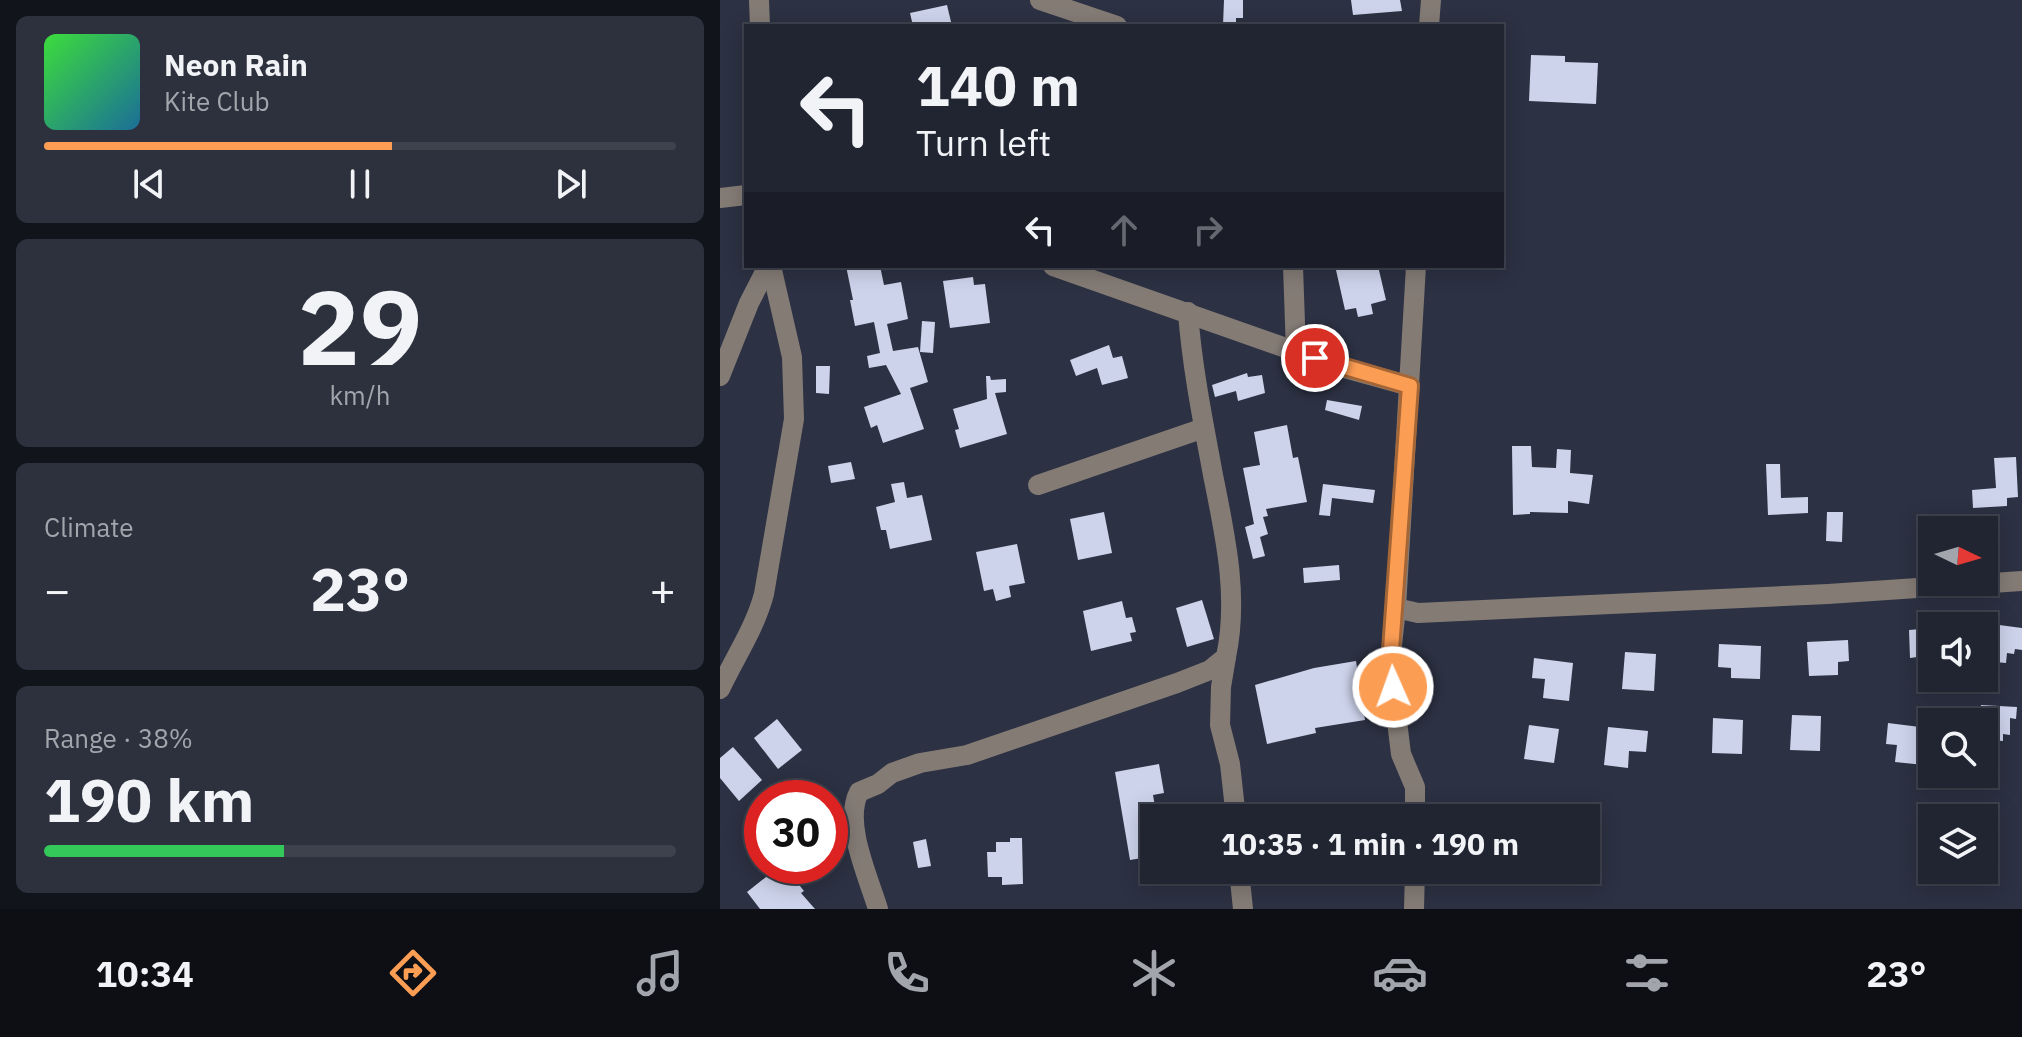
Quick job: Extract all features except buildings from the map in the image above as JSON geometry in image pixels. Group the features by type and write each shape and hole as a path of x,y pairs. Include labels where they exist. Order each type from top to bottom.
{"street":[{"path":"759,0 760,24"},
{"path":"1040,0 1111,24"},
{"path":"1429,24 1431,0"},
{"path":"720,198 744,195"},
{"path":"720,376 749,303 769,268"},
{"path":"720,689 737,651 757,620 794,419 792,357 770,268"},
{"path":"1059,268 1334,365 1410,386"},
{"path":"1293,268 1296,352"},
{"path":"1415,804 1415,787 1401,754 1390,664 1416,268"},
{"path":"1188,312 1191,351 1225,533 1233,611 1221,687 1220,725 1230,764 1234,804"},
{"path":"1038,485 1204,428"},
{"path":"1396,608 1418,613 1621,605 2022,581"},
{"path":"878,909 854,831 853,804 859,792 878,784 892,773 920,763 967,755 1151,693 1210,670 1226,657"},
{"path":"1240,884 1243,909"},
{"path":"1414,909 1415,884"}],"route":[{"path":"1315,358 1410,386 1390,664 1393,687"}]}
